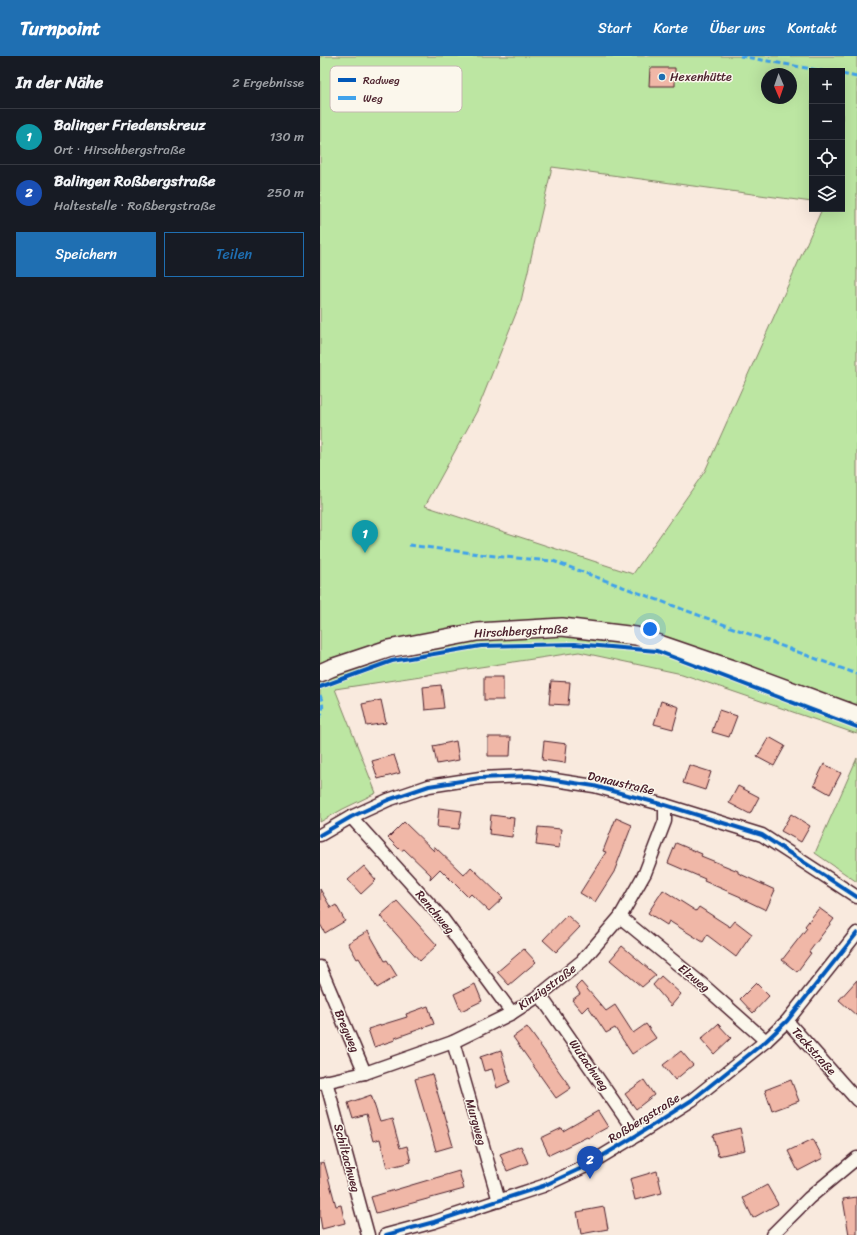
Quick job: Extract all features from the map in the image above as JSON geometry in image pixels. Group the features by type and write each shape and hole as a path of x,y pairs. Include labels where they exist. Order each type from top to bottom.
{"street":[{"name":"Hirschbergstraße","path":"320,673 388,649 440,639 477,632 562,627 636,636 741,672 857,715"},
{"name":"Donaustraße","path":"320,835 351,817 388,800 430,786 480,778 529,776 594,786 665,805 762,835 857,897"},
{"name":"Kinzigstraße","path":"323,1082 365,1073 453,1042 512,1013 540,996 582,961 620,917 645,873 665,821 665,805"},
{"name":"Renchweg","path":"351,817 442,918 512,1013"},
{"name":"Elzweg","path":"620,917 704,984 766,1041"},
{"name":"Roßbergstraße","path":"386,1235 434,1222 543,1186 584,1167 637,1136 692,1100 766,1041 787,1021 857,933"},
{"name":"Bregweg","path":"320,967 365,1073"},
{"name":"Wutachweg","path":"540,996 637,1136"},
{"name":"Teckstraße","path":"787,1021 857,1100"},
{"name":"Murgweg","path":"453,1042 499,1201"},
{"name":"Schiltachweg","path":"323,1082 368,1235"},
{"path":"772,1235 809,1198 857,1158"}],"green space":[{"path":"320,56 857,56 857,734 682,674 579,652 335,689 376,793 320,822","holes":["809,68 845,68 845,212 821,212 705,471 633,574 425,506 477,411 521,301 552,167 809,202"]},
{"path":"857,758 857,882 815,853"}],"building":[{"name":"Hexenhütte","path":"650,68 675,68 675,86 649,86"},
{"path":"484,677 503,677 503,700 484,700"},
{"path":"551,681 570,682 568,705 549,704"},
{"path":"441,685 444,708 425,710 423,687"},
{"path":"381,700 386,723 367,726 362,704"},
{"path":"661,701 679,707 673,729 654,724"},
{"path":"719,710 737,716 729,737 712,732"},
{"path":"488,737 511,737 510,756 488,756"},
{"path":"769,737 785,746 774,766 757,757"},
{"path":"456,741 459,760 437,764 433,746"},
{"path":"544,741 567,744 565,763 542,760"},
{"path":"394,755 400,773 378,779 372,761"},
{"path":"824,764 841,773 830,794 814,785"},
{"path":"689,765 711,772 705,790 683,783"},
{"path":"738,786 759,797 750,814 729,803"},
{"path":"439,808 462,811 459,829 437,827"},
{"path":"791,814 810,826 801,842 781,831"},
{"path":"491,815 514,818 512,837 489,834"},
{"path":"616,818 632,825 614,872 595,902 580,893 606,852 603,851"},
{"path":"404,822 434,851 434,846 464,875 471,867 503,898 489,911 471,894 468,897 440,869 430,879 431,875 404,849 401,851 388,838"},
{"path":"538,827 561,829 559,848 536,845"},
{"path":"676,843 702,854 701,856 738,871 738,873 775,890 766,910 704,881 705,879 668,863"},
{"path":"364,866 376,880 361,894 348,880"},
{"path":"320,889 331,908 336,905 345,921 325,933 320,924"},
{"path":"663,890 696,911 699,907 730,927 735,921 752,934 736,957 707,935 703,942 669,921 667,925 648,913"},
{"path":"397,901 437,945 420,961 380,916"},
{"path":"819,908 834,919 809,952 811,953 797,972 782,960 807,928 805,926"},
{"path":"567,915 580,927 556,952 543,940"},
{"path":"368,931 385,961 387,960 397,976 377,988 348,943"},
{"path":"622,946 656,975 642,987 610,960"},
{"path":"524,949 536,962 509,985 497,972"},
{"path":"661,976 681,994 671,1006 653,985"},
{"path":"857,980 857,1016 839,1000"},
{"path":"581,982 606,1011 615,1005 633,1033 646,1024 656,1038 632,1054 615,1028 606,1033 588,1006 582,1012 572,1000 580,994 576,987"},
{"path":"756,983 769,996 753,1013 740,999"},
{"path":"475,984 482,1001 461,1011 454,994"},
{"path":"428,1006 434,1024 374,1047 368,1029 407,1017 406,1014"},
{"path":"718,1024 731,1038 714,1054 701,1039"},
{"path":"527,1027 571,1088 556,1098 513,1037"},
{"path":"501,1050 510,1082 497,1088 492,1069 484,1071 480,1057"},
{"path":"681,1051 693,1065 675,1080 663,1065"},
{"path":"432,1074 453,1146 436,1151 415,1079"},
{"path":"644,1080 654,1095 636,1109 625,1094"},
{"path":"791,1080 799,1101 772,1111 765,1090"},
{"path":"371,1095 380,1122 392,1119 400,1148 407,1146 411,1162 387,1168 380,1139 373,1141 366,1115 353,1119 348,1103"},
{"path":"598,1111 608,1127 588,1138 587,1137 549,1155 541,1138 562,1128 563,1131"},
{"path":"740,1128 745,1150 718,1156 713,1135"},
{"path":"813,1139 823,1158 798,1171 788,1151"},
{"path":"521,1146 528,1163 507,1171 500,1154"},
{"path":"324,1162 336,1206 341,1205 345,1223 322,1229 320,1217 320,1163"},
{"path":"459,1171 464,1189 376,1213 371,1197"},
{"path":"657,1171 662,1193 635,1200 630,1179"},
{"path":"767,1185 778,1204 753,1218 743,1198"},
{"path":"857,1197 857,1235 849,1235 843,1199"},
{"path":"604,1207 608,1229 581,1234 577,1212"}],"marked path":[{"path":"740,56 809,68"},
{"path":"845,75 857,77"},
{"path":"409,545 503,557 553,561 857,674"},
{"path":"320,695 323,706 320,717"}],"cycle path":[{"path":"320,687 392,661 481,646 575,644 657,651 857,727"},
{"path":"320,835 351,817 388,800 429,786 480,778 529,776 594,786 665,805 762,835 857,897"},
{"path":"386,1235 434,1222 543,1186 584,1167 692,1100 766,1041 787,1021 857,933"}],"place":[{"name":"Hexenhütte","path":"662,77"},
{"name":"Balinger Friedenskreuz","path":"365,553"},
{"name":"Balingen Roßbergstraße","path":"590,1179"}]}
